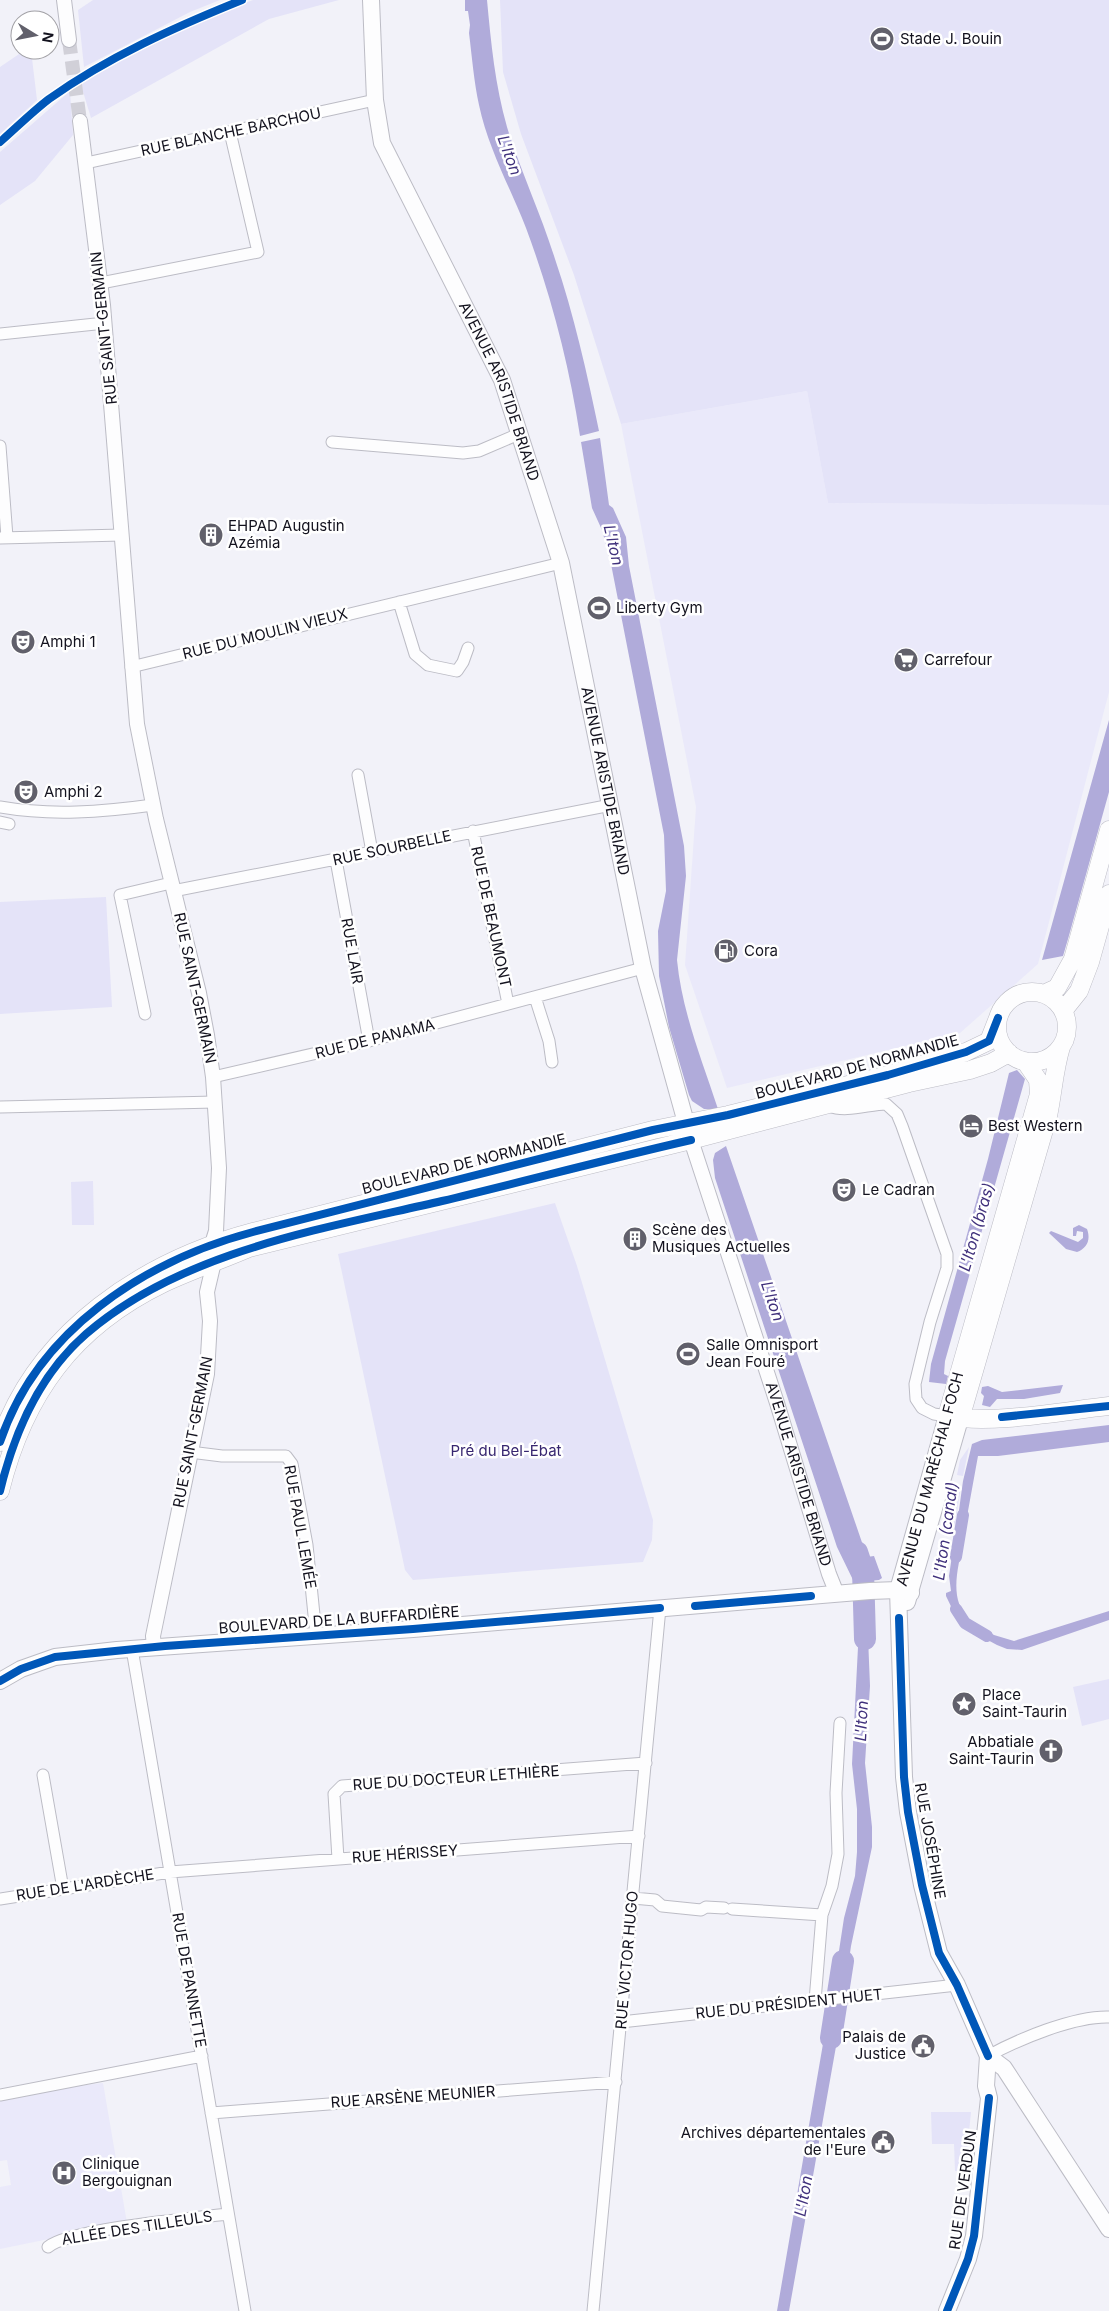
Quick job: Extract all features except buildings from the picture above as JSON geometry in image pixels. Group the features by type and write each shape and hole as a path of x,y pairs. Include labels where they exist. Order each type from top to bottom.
{"main road":[{"name":"AVENUE ARISTIDE BRIAND","path":"371,0 377,124 388,160 502,380 521,433 561,563 643,968 692,1140"},
{"path":"1044,994 1058,1003 1064,1011 1067,1029 1061,1047 1046,1060 1025,1061 1009,1053 999,1037 998,1018 1006,1004 1014,997 1023,993 1044,994 1057,988 1063,979 1073,959 1109,830"},
{"path":"1064,1011 1079,991 1090,962 1109,894"},
{"name":"BOULEVARD DE NORMANDIE","path":"0,1491 11,1452 27,1412 54,1368 85,1335 116,1311 154,1288 212,1255 262,1230 686,1123 728,1115 888,1075 966,1052 989,1041 998,1018"},
{"name":"AVENUE DU MARÉCHAL FOCH","path":"954,1417 1048,1116 1054,1068 1061,1047"},
{"name":"BOULEVARD DE NORMANDIE","path":"0,1442 9,1416 23,1390 50,1352 81,1320 117,1293 167,1265 258,1246 692,1140 827,1104 970,1070 991,1063 1009,1053"},
{"name":"AVENUE DU MARÉCHAL FOCH","path":"899,1618 1039,1094 1038,1080 1025,1061"},
{"path":"954,1417 993,1418 1109,1406"},
{"name":"BOULEVARD DE LA BUFFARDIÈRE","path":"0,1681 21,1669 55,1657 132,1649 870,1591 905,1591"},
{"name":"RUE JOSÉPHINE","path":"899,1618 904,1777 908,1812 938,1953 957,1985 988,2056 1004,2068 1109,2229"},
{"name":"BOULEVARD DE LA BUFFARDIÈRE","path":"0,1672 21,1669"},
{"name":"RUE DE VERDUN","path":"947,2311 968,2259 974,2236 989,2098 986,2086 988,2056"},
{"path":"989,2098 996,2088 1003,2085 1015,2087"}],"street":[{"path":"64,0 69,40"},
{"name":"RUE BLANCHE BARCHOU","path":"86,163 375,100"},
{"name":"RUE SAINT-GERMAIN","path":"80,121 105,323 136,724 172,887 199,993 213,1077 219,1168 216,1230 207,1292 210,1321 207,1374 153,1636 154,1647"},
{"path":"101,284 258,252 230,132"},
{"path":"0,334 105,323"},
{"path":"332,442 463,453 479,451 521,433"},
{"path":"0,446 3,537 122,535"},
{"name":"RUE DU MOULIN VIEUX","path":"131,667 561,563"},
{"path":"399,602 415,654 428,665 457,671 468,648"},
{"path":"358,775 372,852"},
{"path":"0,806 20,810 70,813 153,805"},
{"name":"RUE SOURBELLE","path":"145,1014 120,895 336,860 610,805"},
{"name":"RUE DE BEAUMONT","path":"473,831 508,1004"},
{"name":"RUE LAIR","path":"336,860 369,1041"},
{"name":"RUE DE PANAMA","path":"213,1077 369,1041 643,968"},
{"path":"535,997 549,1041 552,1062"},
{"path":"0,1107 215,1102"},
{"path":"827,1104 835,1108 848,1109 870,1104 886,1104 897,1114 947,1254 946,1268 930,1322 915,1384 916,1399 925,1411 954,1417"},
{"name":"AVENUE ARISTIDE BRIAND","path":"692,1140 774,1394 828,1574 845,1593"},
{"name":"RUE PAUL LEMÉE","path":"190,1452 222,1456 286,1456 292,1464 306,1545 316,1635"},
{"name":"AVENUE ARISTIDE BRIAND","path":"811,1596 828,1574"},
{"name":"RUE VICTOR HUGO","path":"593,2311 660,1608"},
{"name":"RUE DE PANNETTE","path":"132,1649 245,2311"},
{"path":"814,2001 822,1915 832,1886 838,1854 836,1793 840,1723"},
{"name":"RUE DU DOCTEUR LETHIÈRE","path":"338,1859 334,1794 342,1786 646,1763"},
{"path":"43,1775 63,1889"},
{"name":"RUE HÉRISSEY","path":"170,1872 639,1836"},
{"name":"RUE DE L'ARDÈCHE","path":"0,1899 170,1872"},
{"path":"633,1898 655,1900 662,1906 702,1910 706,1907 822,1915"},
{"name":"RUE DU PRÉSIDENT HUET","path":"622,2022 957,1985"},
{"path":"988,2056 1010,2044 1084,2019 1109,2016"},
{"path":"0,2095 202,2056"},
{"name":"RUE ARSÈNE MEUNIER","path":"211,2113 616,2082"},
{"name":"ALLÉE DES TILLEULS","path":"48,2248 55,2242 80,2236 228,2214"}],"shaded area":[{"path":"807,391 828,503 1109,505 1109,692 1038,964 960,1033 727,1088 685,965 696,807 621,424"},
{"name":"Clinique Bergouignan","path":"103,2083 127,2223 0,2249 0,2187 11,2185 7,2160 0,2161 0,2095"}],"green space":[{"path":"93,0 220,0 190,12 84,67 78,10"},
{"path":"253,0 339,0 269,19 91,118 81,85 143,47"},
{"path":"500,0 1109,0 1109,505 828,503 807,391 621,424 574,275 521,134 503,72"},
{"path":"10,60 32,60 37,100 0,134 0,67"},
{"path":"70,91 73,135 35,181 0,205 0,152"},
{"path":"106,897 112,1007 0,1014 0,902"},
{"path":"93,1181 94,1225 72,1225 71,1182"},
{"name":"Pré du Bel-Ébat","path":"555,1203 577,1266 653,1520 652,1540 643,1562 413,1580 405,1570 338,1254"},
{"path":"969,1447 963,1476 957,1475 960,1460"},
{"path":"954,1485 961,1486 954,1532 941,1530"},
{"path":"1109,1679 1109,1719 1082,1726 1073,1687"},
{"path":"931,2112 971,2112 966,2163 959,2171 955,2171 954,2144 932,2144"}],"water":[{"path":"465,0 487,0 494,64 507,127 562,280 580,344 599,431 580,436 565,356 543,279 526,228 483,121 476,87 469,33 470,25 468,11 465,11"},
{"path":"600,438 609,505 613,508 626,537 629,566 684,846 686,876 677,960 683,998 693,1036 718,1109 704,1109 692,1101 689,1095 669,1027 659,976 658,931 666,891 664,835 611,564 602,530 592,508 581,442"},
{"path":"1109,720 1109,792 1068,939 1063,956 1042,960"},
{"name":"L'Iton (bras)","path":"1017,1070 1025,1079 945,1361 944,1374 948,1376 946,1384 929,1382 931,1364 988,1159 1009,1073"},
{"path":"726,1146 867,1557 874,1556 882,1578 879,1580 854,1582 837,1547 715,1178 713,1160 715,1153"},
{"path":"1079,1225 1087,1229 1089,1237 1086,1246 1077,1252 1066,1249 1049,1233 1051,1231 1078,1242 1083,1238 1083,1232 1077,1231 1076,1236 1073,1236 1073,1228"},
{"path":"1063,1385 1060,1393 1024,1399 997,1399 990,1407 982,1405 984,1396 981,1393 982,1387 988,1386 1002,1392"},
{"path":"1109,1425 1109,1442 998,1456 978,1456 964,1533 956,1532 963,1481 972,1444 982,1440"},
{"path":"954,1542 963,1542 956,1584 959,1603 963,1612 970,1620 960,1625 946,1596 946,1593 951,1591 949,1576"},
{"path":"860,1608 871,1608 868,1637 870,1686 865,1763 872,1827 872,1847 851,1946 845,1989 833,1990 844,1918 855,1876 857,1852 857,1809 852,1764"},
{"path":"1109,1611 1109,1620 1022,1650 1007,1649 969,1630 978,1625 994,1635 1014,1641"},
{"path":"843,2007 789,2311 777,2311 829,2009"}],"waterway":[{"name":"L'Iton (canal)","path":"956,1557 963,1515"},
{"name":"L'Iton","path":"857,1552 863,1570 865,1639"},
{"name":"L'Iton (canal)","path":"956,1609 965,1623 987,1636"},
{"name":"L'Iton","path":"831,2038 843,1961"}],"tunnel":[{"path":"69,40 80,121"}],"cycle path":[{"path":"0,142 49,99 118,56 167,32 242,0"},
{"path":"0,1442 17,1402 40,1366 68,1334 100,1306 135,1282 173,1261 212,1245 253,1232 653,1130 728,1115 888,1075 966,1052 989,1041 998,1018"},
{"path":"0,1491 21,1426 42,1386 55,1367 86,1334 124,1306 165,1282 209,1263 255,1247 302,1234 691,1140"},
{"path":"1002,1417 1109,1406"},
{"path":"695,1606 811,1596"},
{"path":"0,1681 21,1669 55,1657 165,1646 413,1629 660,1608"},
{"path":"899,1618 904,1777 908,1812 922,1885 939,1953 957,1985 988,2056"},
{"path":"947,2311 968,2259 974,2236 989,2098"}],"place":[{"name":"Stade J. Bouin","path":"882,39"},
{"name":"EHPAD Augustin Azémia","path":"211,535"},
{"name":"Liberty Gym","path":"599,608"},
{"name":"Amphi 1","path":"23,642"},
{"name":"Carrefour","path":"906,660"},
{"name":"Amphi 2","path":"26,792"},
{"name":"Cora","path":"726,951"},
{"name":"Best Western","path":"971,1126"},
{"name":"Le Cadran","path":"844,1190"},
{"name":"Scène des Musiques Actuelles","path":"635,1239"},
{"name":"Salle Omnisport Jean Fouré","path":"688,1354"},
{"name":"Place Saint-Taurin","path":"964,1704"},
{"name":"Abbatiale Saint-Taurin","path":"1051,1751"},
{"name":"Palais de Justice","path":"923,2046"},
{"name":"Archives départementales de l'Eure","path":"883,2142"},
{"name":"Clinique Bergouignan","path":"64,2173"}]}
